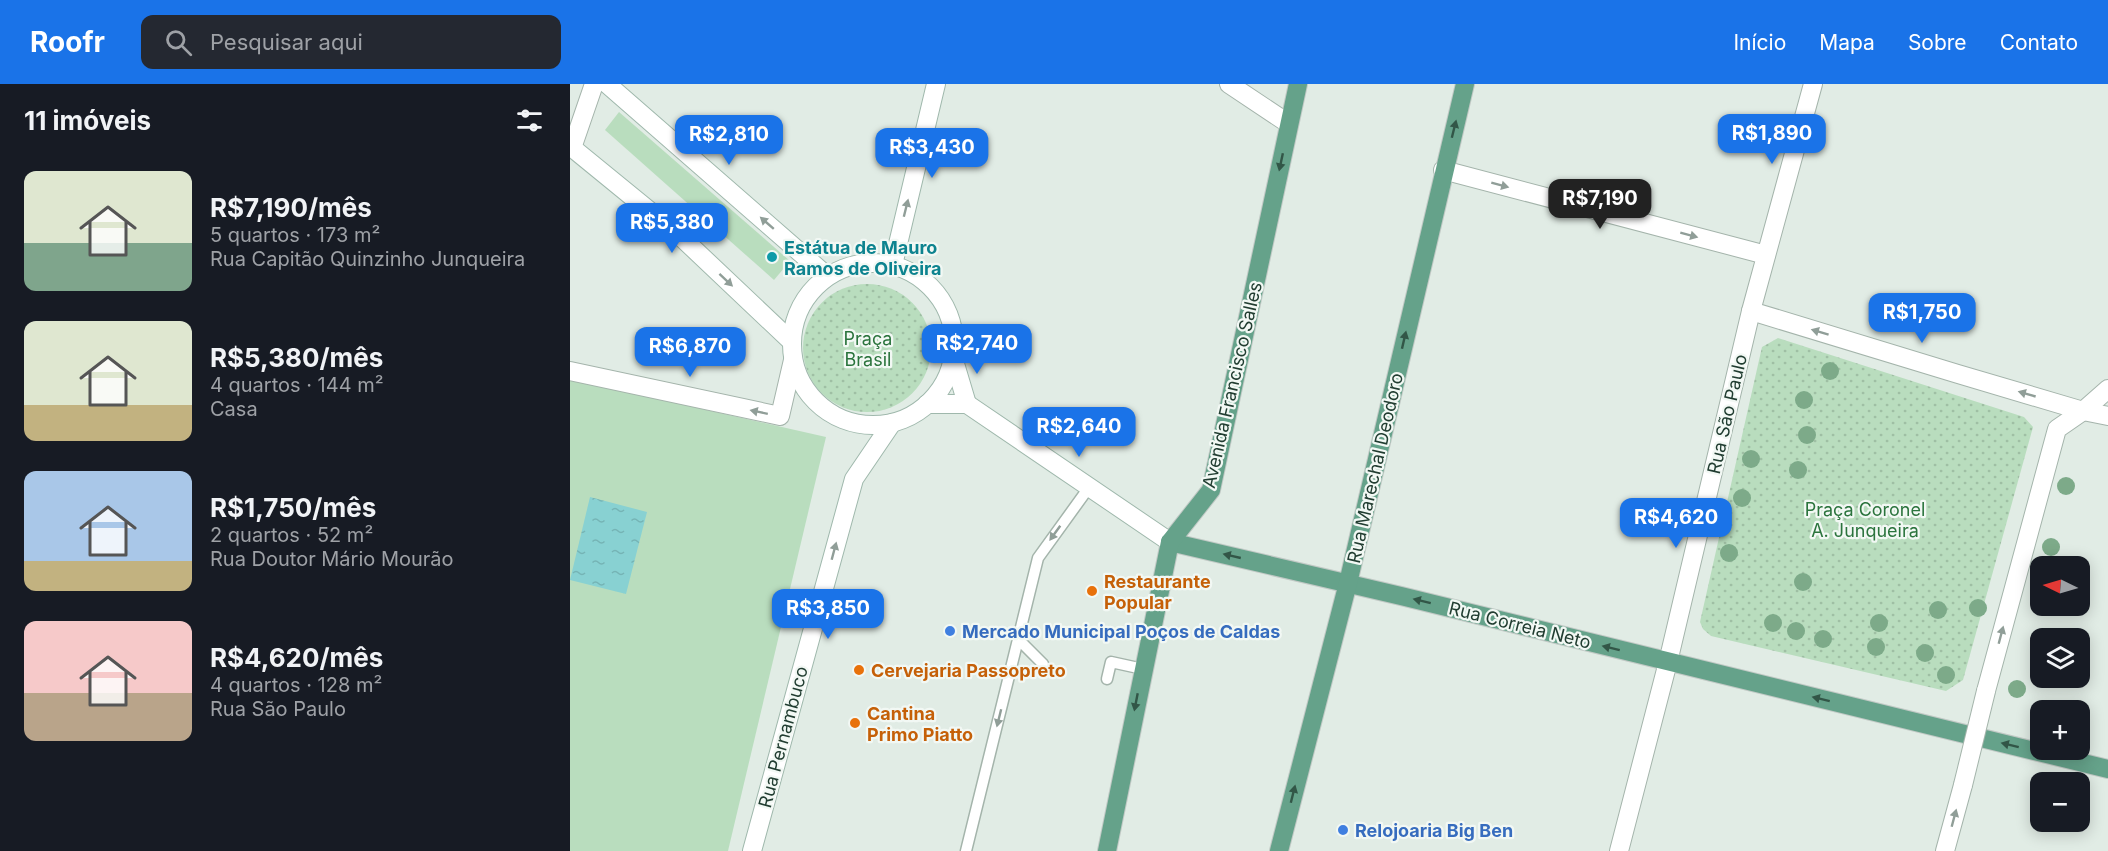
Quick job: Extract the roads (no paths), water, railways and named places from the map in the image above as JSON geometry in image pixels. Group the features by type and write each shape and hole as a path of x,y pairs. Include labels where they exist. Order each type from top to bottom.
{"main road":[{"name":"Avenida Francisco Salles","path":"1107,851 1170,542 1211,490 1298,84"},
{"name":"Rua Marechal Deodoro","path":"1279,851 1348,583 1465,84"},
{"name":"Rua Correia Neto","path":"1170,542 1348,583 2108,769"}],"street":[{"path":"570,371 780,416 792,351 795,320 804,300 827,276 866,262 893,265 915,274 933,290 946,309 953,332 953,356 948,374 939,390 927,404 911,416 891,423 870,425 849,422 829,413 812,399 800,381 792,351 679,235 571,147 594,84"},
{"path":"607,84 827,276"},
{"path":"893,265 936,84"},
{"path":"1229,84 1289,124"},
{"name":"Rua São Paulo","path":"1619,851 1668,662 1751,311 1813,84"},
{"path":"1443,170 1766,255"},
{"path":"1751,311 2083,411 2108,416"},
{"path":"927,404 967,404 953,356"},
{"path":"1945,851 2057,429 2083,411 2108,389"},
{"name":"Rua Correia Neto","path":"967,404 1170,542"},
{"name":"Rua Pernambuco","path":"753,851 854,479 891,423"}],"lane":[{"path":"966,851 1038,558 1090,486"},
{"path":"1018,639 1043,664"},
{"path":"1107,678 1111,662 1143,669"}],"water":[{"path":"590,497 647,512 626,594 570,580"}],"place":[{"name":"Estátua de Mauro Ramos de Oliveira","path":"772,257"},
{"name":"Restaurante Popular","path":"1092,591"},
{"name":"Mercado Municipal Poços de Caldas","path":"950,631"},
{"name":"Cervejaria Passopreto","path":"859,670"},
{"name":"Cantina Primo Piatto","path":"855,723"},
{"name":"Relojoaria Big Ben","path":"1343,830"}],"park label":[{"name":"Praça Brasil","path":"868,348"},
{"name":"Praça Coronel A. Junqueira","path":"1865,519"}]}
